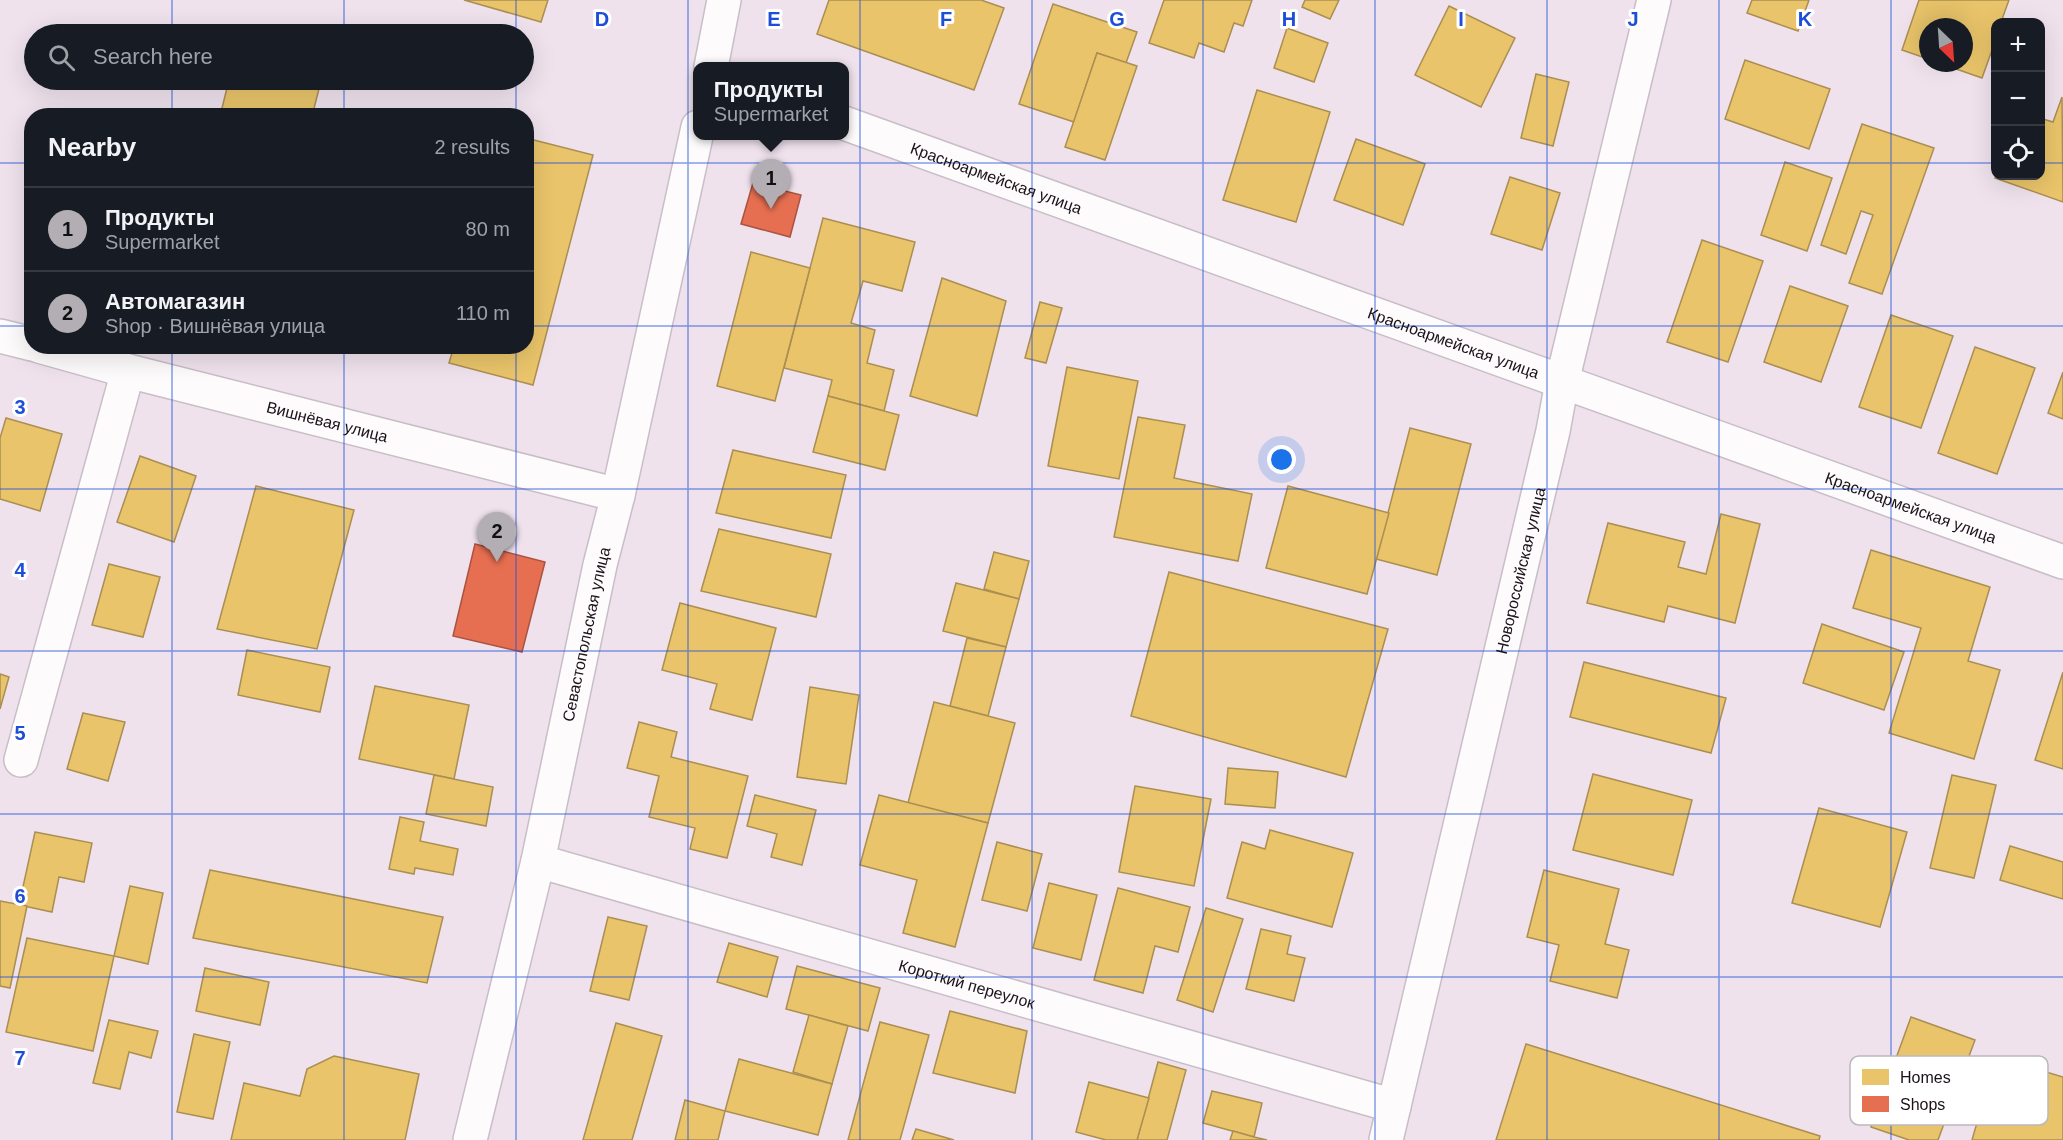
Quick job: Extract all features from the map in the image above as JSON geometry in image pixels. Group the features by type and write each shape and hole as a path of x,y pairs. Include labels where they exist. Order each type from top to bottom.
{"street":[{"path":"712,62 724,0"},
{"name":"Новороссийская улица","path":"1386,1140 1548,454 1562,382 1654,0"},
{"name":"Красноармейская улица","path":"849,125 2063,562"},
{"name":"Севастопольская улица","path":"470,1140 538,861 600,565 618,495 695,140"},
{"path":"0,336 24,342"},
{"name":"Вишнёвая улица","path":"67,354 618,495"},
{"path":"21,760 128,371"},
{"name":"Короткий переулок","path":"538,861 1394,1106"}],"building: Homes":[{"path":"464,0 548,0 541,22"},
{"path":"829,0 981,0 1004,8 974,90 817,34"},
{"path":"1164,0 1252,0 1243,26 1234,23 1224,52 1199,43 1194,58 1149,43"},
{"path":"1305,0 1339,0 1330,19 1302,7"},
{"path":"1752,0 1809,0 1798,31 1747,13"},
{"path":"1919,0 2009,0 2002,18 1991,18 1991,53 1982,78 1965,72 1973,72 1973,18 1919,18 1919,56 1902,50"},
{"path":"1053,4 1137,32 1126,63 1097,53 1074,122 1019,104"},
{"path":"1449,6 1515,38 1481,107 1415,75"},
{"path":"1287,28 1328,43 1314,82 1274,68"},
{"path":"1097,53 1137,66 1105,160 1065,147"},
{"path":"1745,60 1830,89 1809,149 1725,119"},
{"path":"1536,74 1569,82 1553,146 1521,138"},
{"path":"226,90 319,90 314,108 222,108"},
{"path":"1257,90 1330,112 1296,222 1223,200"},
{"path":"2062,97 2063,202 2001,180 2045,180 2045,120 2053,122"},
{"path":"1862,124 1934,148 1882,294 1849,283 1873,215 1861,211 1846,254 1821,245"},
{"path":"1356,139 1425,164 1403,225 1334,200"},
{"path":"534,140 593,155 533,385 449,363 452,354 534,354"},
{"path":"1785,162 1832,178 1807,251 1761,235"},
{"path":"1510,177 1560,193 1542,250 1491,234"},
{"path":"823,218 915,242 902,291 863,281 851,323 875,330 867,363 894,370 884,411 828,396 832,380 784,368"},
{"path":"1702,240 1763,261 1728,362 1667,342"},
{"path":"751,252 810,268 775,401 717,386"},
{"path":"942,278 1006,301 977,416 910,396"},
{"path":"1790,286 1848,306 1821,382 1764,362"},
{"path":"1040,302 1062,308 1046,363 1025,358"},
{"path":"1891,315 1953,336 1921,428 1859,407"},
{"path":"1975,347 2035,368 1997,474 1938,453"},
{"path":"1067,367 1138,381 1119,479 1048,466"},
{"path":"2063,372 2063,419 2048,413"},
{"path":"828,396 899,415 885,470 813,452"},
{"path":"1138,417 1185,425 1174,478 1252,494 1238,561 1114,537"},
{"path":"6,418 62,434 40,511 0,499 0,438"},
{"path":"1410,428 1471,444 1437,575 1376,559"},
{"path":"733,450 846,475 831,538 716,513"},
{"path":"140,456 196,476 174,542 117,522"},
{"path":"256,486 354,510 317,649 217,629"},
{"path":"1288,486 1389,513 1367,594 1266,568"},
{"path":"1721,514 1760,524 1735,623 1668,606 1664,622 1587,603 1608,523 1685,542 1678,567 1706,574"},
{"path":"719,529 831,554 816,617 701,591"},
{"path":"1871,550 1990,587 1968,661 2000,670 1974,759 1889,733 1921,628 1853,608"},
{"path":"994,552 1029,561 1019,599 984,589"},
{"path":"109,564 160,577 143,637 92,625"},
{"path":"1169,572 1388,629 1346,777 1131,716"},
{"path":"956,583 1019,599 1006,647 943,631"},
{"path":"680,603 776,628 752,720 710,709 717,684 662,670"},
{"path":"1822,624 1904,652 1884,710 1803,683"},
{"path":"967,638 1006,647 988,716 950,706"},
{"path":"247,650 330,667 320,712 238,695"},
{"path":"1584,662 1726,698 1711,753 1570,717"},
{"path":"2063,672 2063,769 2035,760"},
{"path":"0,674 9,677 0,709"},
{"path":"375,686 469,705 454,779 359,759"},
{"path":"810,687 859,695 846,784 797,777"},
{"path":"934,702 1015,723 988,823 908,803"},
{"path":"83,713 125,722 108,781 67,769"},
{"path":"639,722 677,732 671,757 748,776 727,858 690,849 695,828 649,817 659,776 627,768"},
{"path":"1228,768 1278,772 1275,808 1225,804"},
{"path":"1593,774 1692,800 1673,875 1573,850"},
{"path":"434,775 493,787 486,826 426,814"},
{"path":"1952,775 1996,785 1974,878 1930,868"},
{"path":"1135,786 1211,799 1194,886 1119,872"},
{"path":"755,795 816,810 802,865 771,857 777,834 747,826"},
{"path":"879,795 988,823 955,947 903,933 917,880 860,865"},
{"path":"1819,808 1907,832 1880,927 1792,903"},
{"path":"400,817 424,822 420,841 458,849 453,875 415,868 414,874 389,869"},
{"path":"1270,830 1353,853 1332,927 1227,898 1242,842 1265,849"},
{"path":"35,832 92,843 84,882 59,877 52,912 19,905"},
{"path":"997,842 1042,854 1027,911 982,900"},
{"path":"2010,846 2063,862 2063,899 2000,880"},
{"path":"210,870 443,917 427,983 193,938"},
{"path":"1544,870 1619,889 1605,944 1629,950 1617,998 1550,981 1559,945 1527,937"},
{"path":"1049,883 1097,895 1081,960 1033,948"},
{"path":"130,886 163,893 148,964 114,956"},
{"path":"1118,888 1190,907 1178,952 1155,946 1143,993 1094,980"},
{"path":"0,901 27,906 10,988 0,986"},
{"path":"1206,908 1243,919 1213,1012 1177,1000"},
{"path":"608,917 647,926 629,1000 590,991"},
{"path":"1261,929 1291,936 1287,954 1305,958 1294,1001 1246,989"},
{"path":"27,938 114,956 93,1051 6,1032"},
{"path":"729,943 778,957 767,997 717,982"},
{"path":"797,966 880,988 868,1031 786,1009"},
{"path":"205,968 269,982 260,1025 196,1011"},
{"path":"950,1011 1027,1031 1015,1093 933,1073"},
{"path":"809,1015 848,1026 832,1084 793,1072"},
{"path":"1911,1017 1975,1040 1969,1056 1897,1056"},
{"path":"109,1020 158,1031 151,1058 129,1052 120,1089 93,1083"},
{"path":"880,1022 929,1035 900,1140 848,1140"},
{"path":"616,1023 662,1036 632,1140 583,1140"},
{"path":"194,1034 230,1042 213,1119 177,1112"},
{"path":"1526,1044 1820,1136 1819,1140 1496,1140"},
{"path":"334,1056 419,1074 405,1140 231,1140 244,1083 300,1096 307,1069"},
{"path":"739,1059 832,1084 818,1135 725,1111"},
{"path":"1158,1062 1186,1070 1167,1140 1137,1140"},
{"path":"2048,1073 2063,1077 2063,1140 1972,1140 1976,1125 2048,1125"},
{"path":"1089,1082 1149,1098 1137,1140 1106,1140 1076,1132"},
{"path":"1212,1091 1262,1103 1254,1137 1203,1123"},
{"path":"685,1100 725,1111 718,1140 675,1140"},
{"path":"1872,1125 1944,1125 1938,1140 1909,1140 1871,1127"},
{"path":"916,1129 954,1140 912,1140"},
{"path":"1233,1131 1254,1137 1267,1140 1230,1140"}],"building: Shops":[{"path":"753,183 801,195 790,237 741,224"},
{"path":"475,544 545,562 522,652 453,636"}],"place":[{"name":"Продукты","path":"771,209"},
{"name":"Автомагазин","path":"497,562"}]}
